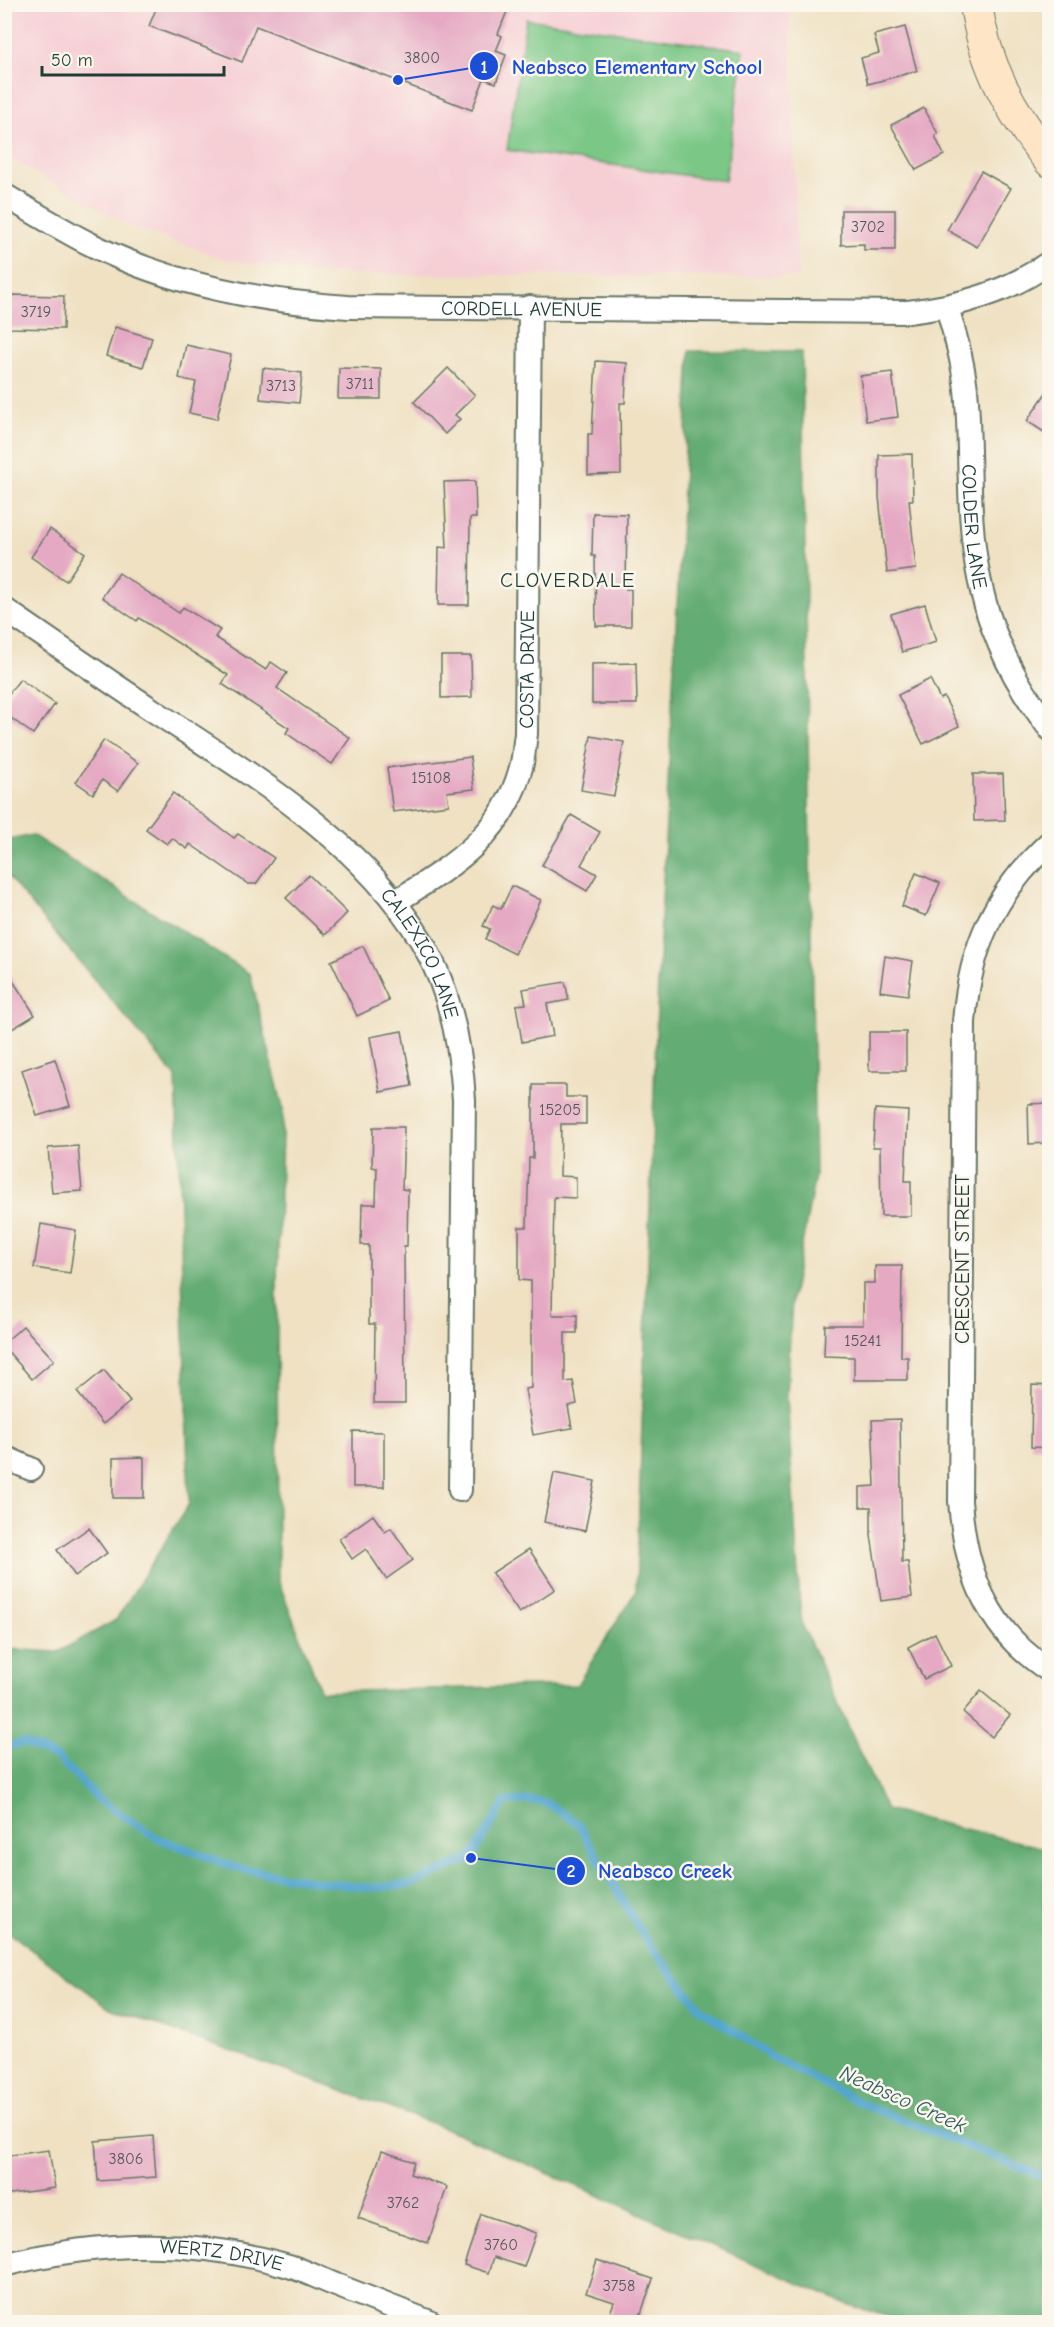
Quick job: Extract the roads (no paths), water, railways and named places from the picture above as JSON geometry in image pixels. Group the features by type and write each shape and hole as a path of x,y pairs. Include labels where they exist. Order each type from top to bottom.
{"street":[{"path":"976,4 987,55 1003,94 1026,132 1050,162"},
{"name":"CORDELL AVENUE","path":"4,195 92,245 169,276 238,294 348,307 908,312 947,307 976,300 1012,285 1050,262"},
{"name":"COLDER LANE","path":"947,307 964,377 973,536 979,578 985,602 1008,664 1018,684 1050,729"},
{"name":"COSTA DRIVE","path":"394,902 450,867 474,848 494,825 510,798 521,770 526,734 530,308"},
{"name":"CALEXICO LANE","path":"4,609 266,785 300,811 350,855 394,902 421,941 440,978 451,1010 461,1058 464,1100 460,1490"},
{"name":"CRESCENT STREET","path":"1050,842 1026,864 1008,887 988,920 974,955 966,992 960,1501 965,1546 982,1598 1017,1646 1050,1671"},
{"path":"4,1457 31,1469"},
{"name":"WERTZ DRIVE","path":"4,2265 84,2249 139,2246 194,2248 248,2256 291,2267 427,2322"}],"waterway":[{"name":"Neabsco Creek","path":"4,1747 23,1743 58,1758 99,1800 157,1838 237,1868 371,1888 412,1884 471,1858 505,1802 528,1800 547,1803 578,1824 647,1942 701,2009 772,2057 867,2106 1050,2179"}],"place":[{"name":"Neabsco Elementary School","path":"398,80"},
{"name":"Neabsco Creek","path":"471,1858"}],"district":[{"name":"CLOVERDALE","path":"568,580"}]}
